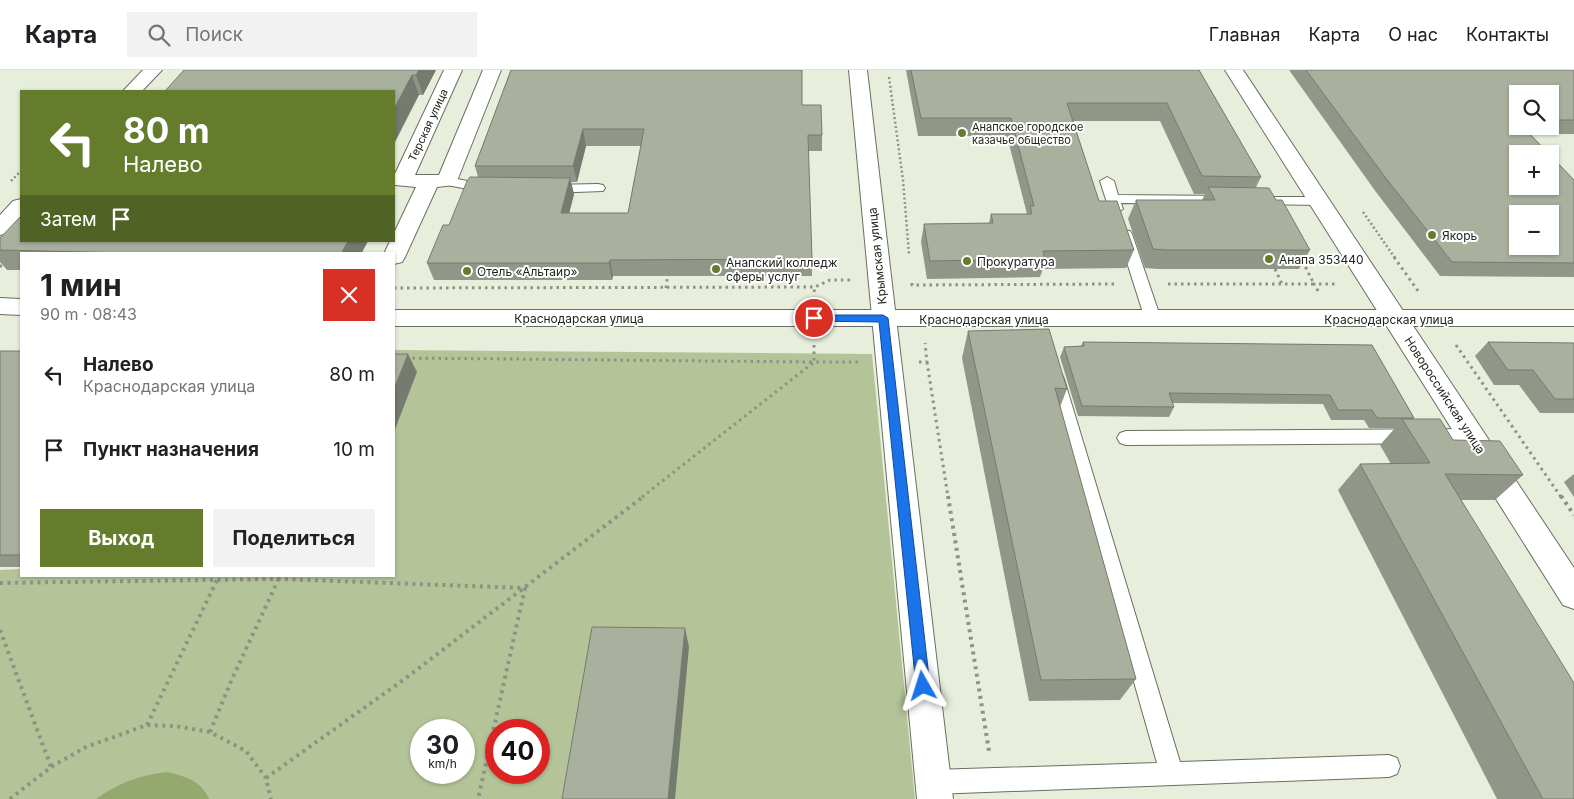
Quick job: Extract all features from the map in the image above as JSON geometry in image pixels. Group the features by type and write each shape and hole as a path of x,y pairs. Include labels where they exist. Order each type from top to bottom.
{"street":[{"path":"133,90 153,70"},
{"name":"Терская улица","path":"438,181 402,181 453,70"},
{"path":"395,255 438,181 492,70"},
{"name":"Крымская улица","path":"858,70 934,791"},
{"name":"Новороссийская улица","path":"1234,70 1574,595"},
{"path":"0,228 20,207"},
{"path":"0,306 20,307"},
{"name":"Краснодарская улица","path":"395,318 922,318 1041,327 1153,319 1574,318"}],"lane":[{"path":"438,181 481,189 500,189"},
{"path":"1107,181 1153,319"},
{"path":"539,189 598,188"},
{"path":"1113,199 1320,201"},
{"path":"1051,362 1172,774"},
{"path":"1126,438 1471,436"},
{"path":"934,791 993,780 1389,766"}],"path":[{"path":"888,70 903,180 910,256"},
{"path":"912,285 1314,284 1301,259"},
{"path":"1,267 8,260"},
{"path":"666,288 669,269"},
{"path":"1275,269 1282,284"},
{"path":"911,275 912,285"},
{"path":"395,288 814,287 830,280 904,280 918,289 927,362 993,780"},
{"path":"814,287 814,362"},
{"path":"404,358 927,362"},
{"path":"266,778 324,738 526,588 814,362"},
{"path":"146,726 218,578"},
{"path":"0,583 280,578 526,588"},
{"path":"210,732 232,678 280,578"},
{"path":"478,799 526,588"},
{"path":"0,630 51,767"},
{"path":"10,799 51,767 86,747 146,726 175,726 210,732 246,751 266,778 271,799"}],"shaded area":[{"path":"395,350 872,354 915,799 0,799 0,570 20,569 20,577 395,577"},
{"path":"167,772 192,780 202,788 209,799 96,799 113,788 130,781"}],"building":[{"path":"184,70 419,70 416,75 412,75 395,107 395,90 166,90"},
{"path":"511,70 802,70 802,105 821,105 822,135 808,135 812,259 610,260 609,263 427,263 443,225 449,225 470,177 570,178 561,213 628,213 644,129 583,129 573,166 475,166"},
{"path":"911,70 1199,70 1261,177 1202,176 1167,103 1067,103 1099,201 1117,201 1134,250 1043,251 1045,259 930,261 924,224 993,223 991,214 1032,214 1030,206 1034,206 1011,118 921,118"},
{"path":"1306,70 1574,70 1574,120 1559,120 1559,85 1509,85 1509,135 1531,135 1540,145 1509,145 1509,195 1559,195 1559,164 1574,180 1574,263 1452,262 1385,177"},
{"path":"1208,187 1269,188 1276,200 1282,200 1310,250 1153,249 1136,200 1215,200"},
{"path":"20,217 20,242 347,242 342,252 84,252 0,250 0,238"},
{"path":"1049,329 1067,389 1055,388 1136,679 1041,680 968,331"},
{"path":"1083,342 1372,345 1414,418 1377,418 1372,410 1338,410 1330,395 1169,393 1174,407 1082,406 1064,347 1084,346"},
{"path":"1488,342 1574,343 1574,399 1555,399 1533,370 1508,370"},
{"path":"0,351 20,351 20,555 0,555"},
{"path":"395,354 408,354 395,386"},
{"path":"1402,419 1440,419 1453,440 1500,441 1523,475 1445,474 1574,683 1574,799 1543,799 1360,464 1430,463"},
{"path":"592,627 685,628 668,799 562,799"}],"place":[{"name":"Анапское городское казачье общество","path":"962,133"},
{"name":"Якорь","path":"1432,235"},
{"name":"Анапа 353440","path":"1269,259"},
{"name":"Прокуратура","path":"967,261"},
{"name":"Анапский колледж сферы услуг","path":"716,269"},
{"name":"Отель «Альтаир»","path":"467,271"}],"route":[{"path":"814,318 883,318 923,686"}]}
